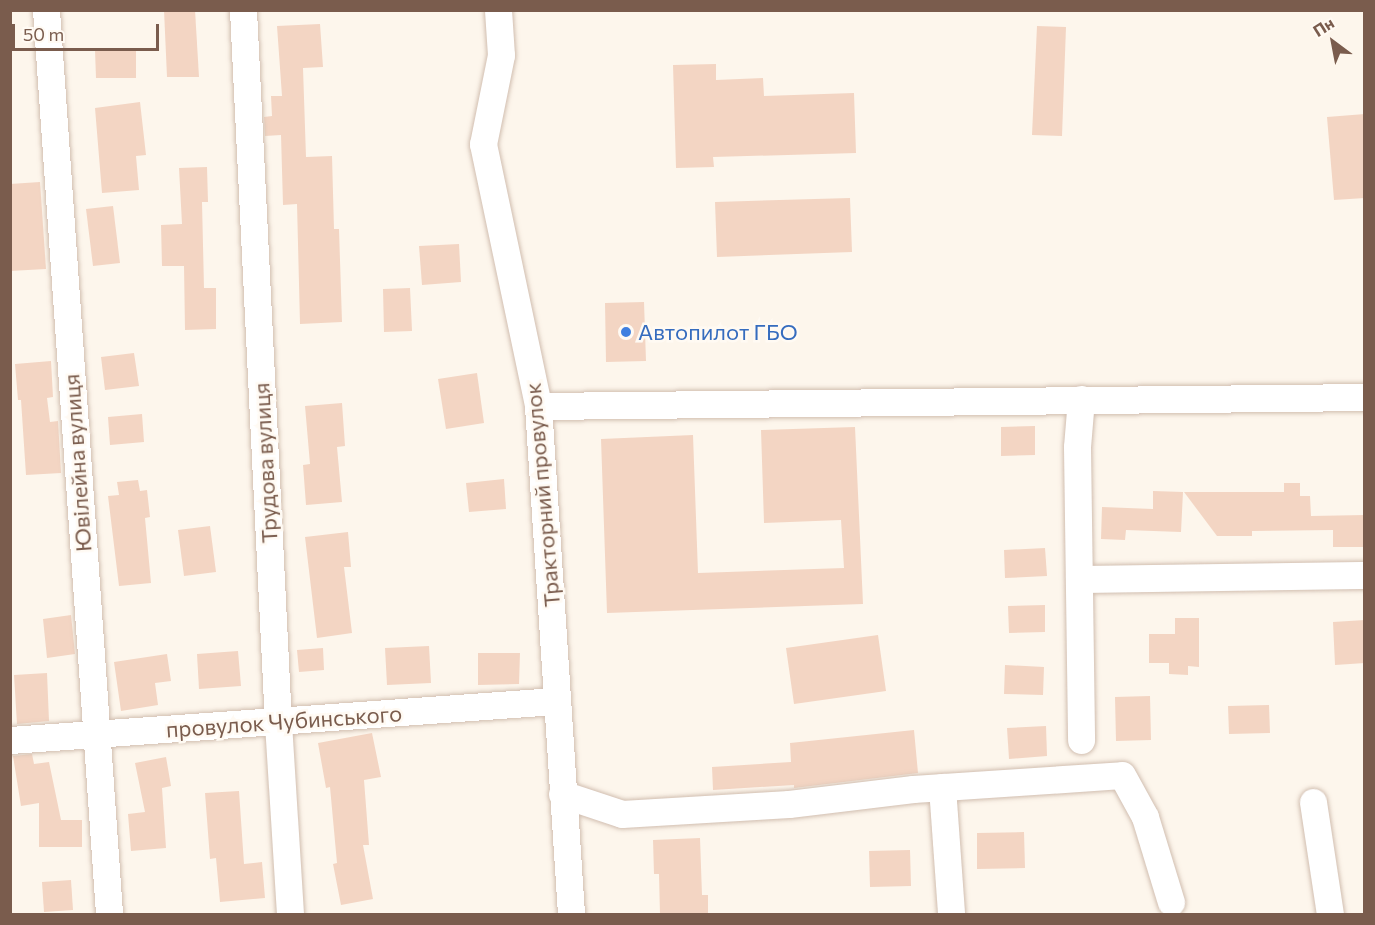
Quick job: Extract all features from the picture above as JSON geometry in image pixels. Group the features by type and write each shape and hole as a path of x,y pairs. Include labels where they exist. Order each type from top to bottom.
{"street":[{"name":"Ювілейна вулиця","path":"46,10 109,915"},
{"name":"Трудова вулиця","path":"243,10 278,723 290,915"},
{"name":"Тракторний провулок","path":"498,10 501,55 483,144 538,406 562,794 572,915"},
{"path":"538,406 1365,397"},
{"path":"1081,399 1077,447 1081,740"},
{"path":"1079,579 1365,575"},
{"name":"провулок Чубинського","path":"10,740 278,723 556,701"},
{"path":"562,794 622,814 789,804 942,787 1122,775 1145,818 1171,902"},
{"path":"942,787 951,915"},
{"path":"1313,802 1329,915"}],"building":[{"path":"164,10 195,10 199,77 167,77"},
{"path":"320,24 323,67 303,68 306,157 332,156 334,229 339,229 342,322 300,324 297,204 283,205 281,135 265,136 264,117 272,116 271,96 282,96 277,26"},
{"path":"1037,26 1066,27 1062,136 1032,135"},
{"path":"136,49 136,78 96,78 95,50"},
{"path":"716,64 716,80 763,78 764,96 854,93 856,153 713,157 714,167 676,168 673,65"},
{"path":"140,102 146,155 136,156 139,190 102,193 95,108"},
{"path":"1365,114 1365,198 1334,200 1327,117"},
{"path":"207,167 208,202 202,202 204,288 216,288 216,329 185,330 184,266 162,266 161,225 182,224 179,168"},
{"path":"40,182 46,269 10,271 10,184"},
{"path":"850,198 852,252 717,257 715,202"},
{"path":"113,206 120,263 93,266 86,209"},
{"path":"459,244 461,282 422,285 419,246"},
{"path":"410,288 412,331 384,332 383,289"},
{"path":"644,302 646,361 606,362 605,303"},
{"path":"134,353 139,386 105,390 101,357"},
{"path":"51,361 53,397 47,398 50,422 58,421 61,473 26,475 21,400 18,400 15,364"},
{"path":"477,373 484,423 446,429 438,379"},
{"path":"342,403 345,446 337,447 342,502 306,505 303,465 310,464 305,406"},
{"path":"142,414 144,442 110,445 108,417"},
{"path":"1035,426 1035,455 1001,456 1001,427"},
{"path":"855,427 863,604 607,613 601,439 693,435 698,573 844,568 841,520 764,523 761,430"},
{"path":"504,479 506,509 469,512 466,483"},
{"path":"138,480 140,491 147,490 150,517 145,518 151,583 119,586 108,496 119,495 117,482"},
{"path":"1284,483 1300,483 1300,496 1310,496 1311,516 1365,515 1365,547 1333,547 1333,530 1252,531 1252,536 1217,536 1184,492 1284,492"},
{"path":"1153,491 1183,492 1181,532 1126,530 1125,540 1101,539 1102,507 1153,509"},
{"path":"210,526 216,572 184,576 178,530"},
{"path":"348,532 351,567 344,567 352,633 317,638 305,537"},
{"path":"1045,548 1047,576 1005,578 1004,550"},
{"path":"1045,605 1045,632 1009,633 1008,606"},
{"path":"71,615 75,654 47,658 43,619"},
{"path":"1175,618 1199,618 1199,667 1188,666 1188,675 1169,674 1169,663 1149,663 1149,634 1175,634"},
{"path":"1365,620 1365,663 1335,665 1333,622"},
{"path":"878,635 886,691 794,704 786,648"},
{"path":"429,646 431,683 387,685 385,648"},
{"path":"323,648 324,670 299,672 297,650"},
{"path":"238,651 241,686 199,689 197,654"},
{"path":"478,653 520,653 519,684 478,685"},
{"path":"167,654 171,681 155,683 158,705 121,711 114,662"},
{"path":"1005,665 1044,667 1043,695 1004,694"},
{"path":"47,673 49,721 17,724 14,675"},
{"path":"1150,696 1151,740 1116,741 1115,697"},
{"path":"1269,705 1270,733 1229,734 1228,706"},
{"path":"1046,726 1047,756 1009,759 1007,728"},
{"path":"914,730 918,773 794,788 794,785 713,790 712,767 791,762 790,743"},
{"path":"372,733 381,777 364,780 369,845 363,845 373,899 341,905 333,864 337,863 330,787 326,788 318,743"},
{"path":"32,754 34,764 49,762 61,820 82,820 82,847 39,847 39,803 21,806 13,756"},
{"path":"166,757 171,786 162,788 166,848 131,851 128,814 145,812 135,763"},
{"path":"239,791 244,864 262,862 265,898 220,902 216,858 210,859 205,793"},
{"path":"1024,832 1025,868 977,869 977,833"},
{"path":"700,838 702,895 708,895 708,915 660,915 659,874 654,874 653,840"},
{"path":"910,850 911,886 870,887 869,851"},
{"path":"71,880 73,910 44,912 42,882"}],"place":[{"name":"Автопилот ГБО","path":"626,332"}]}
